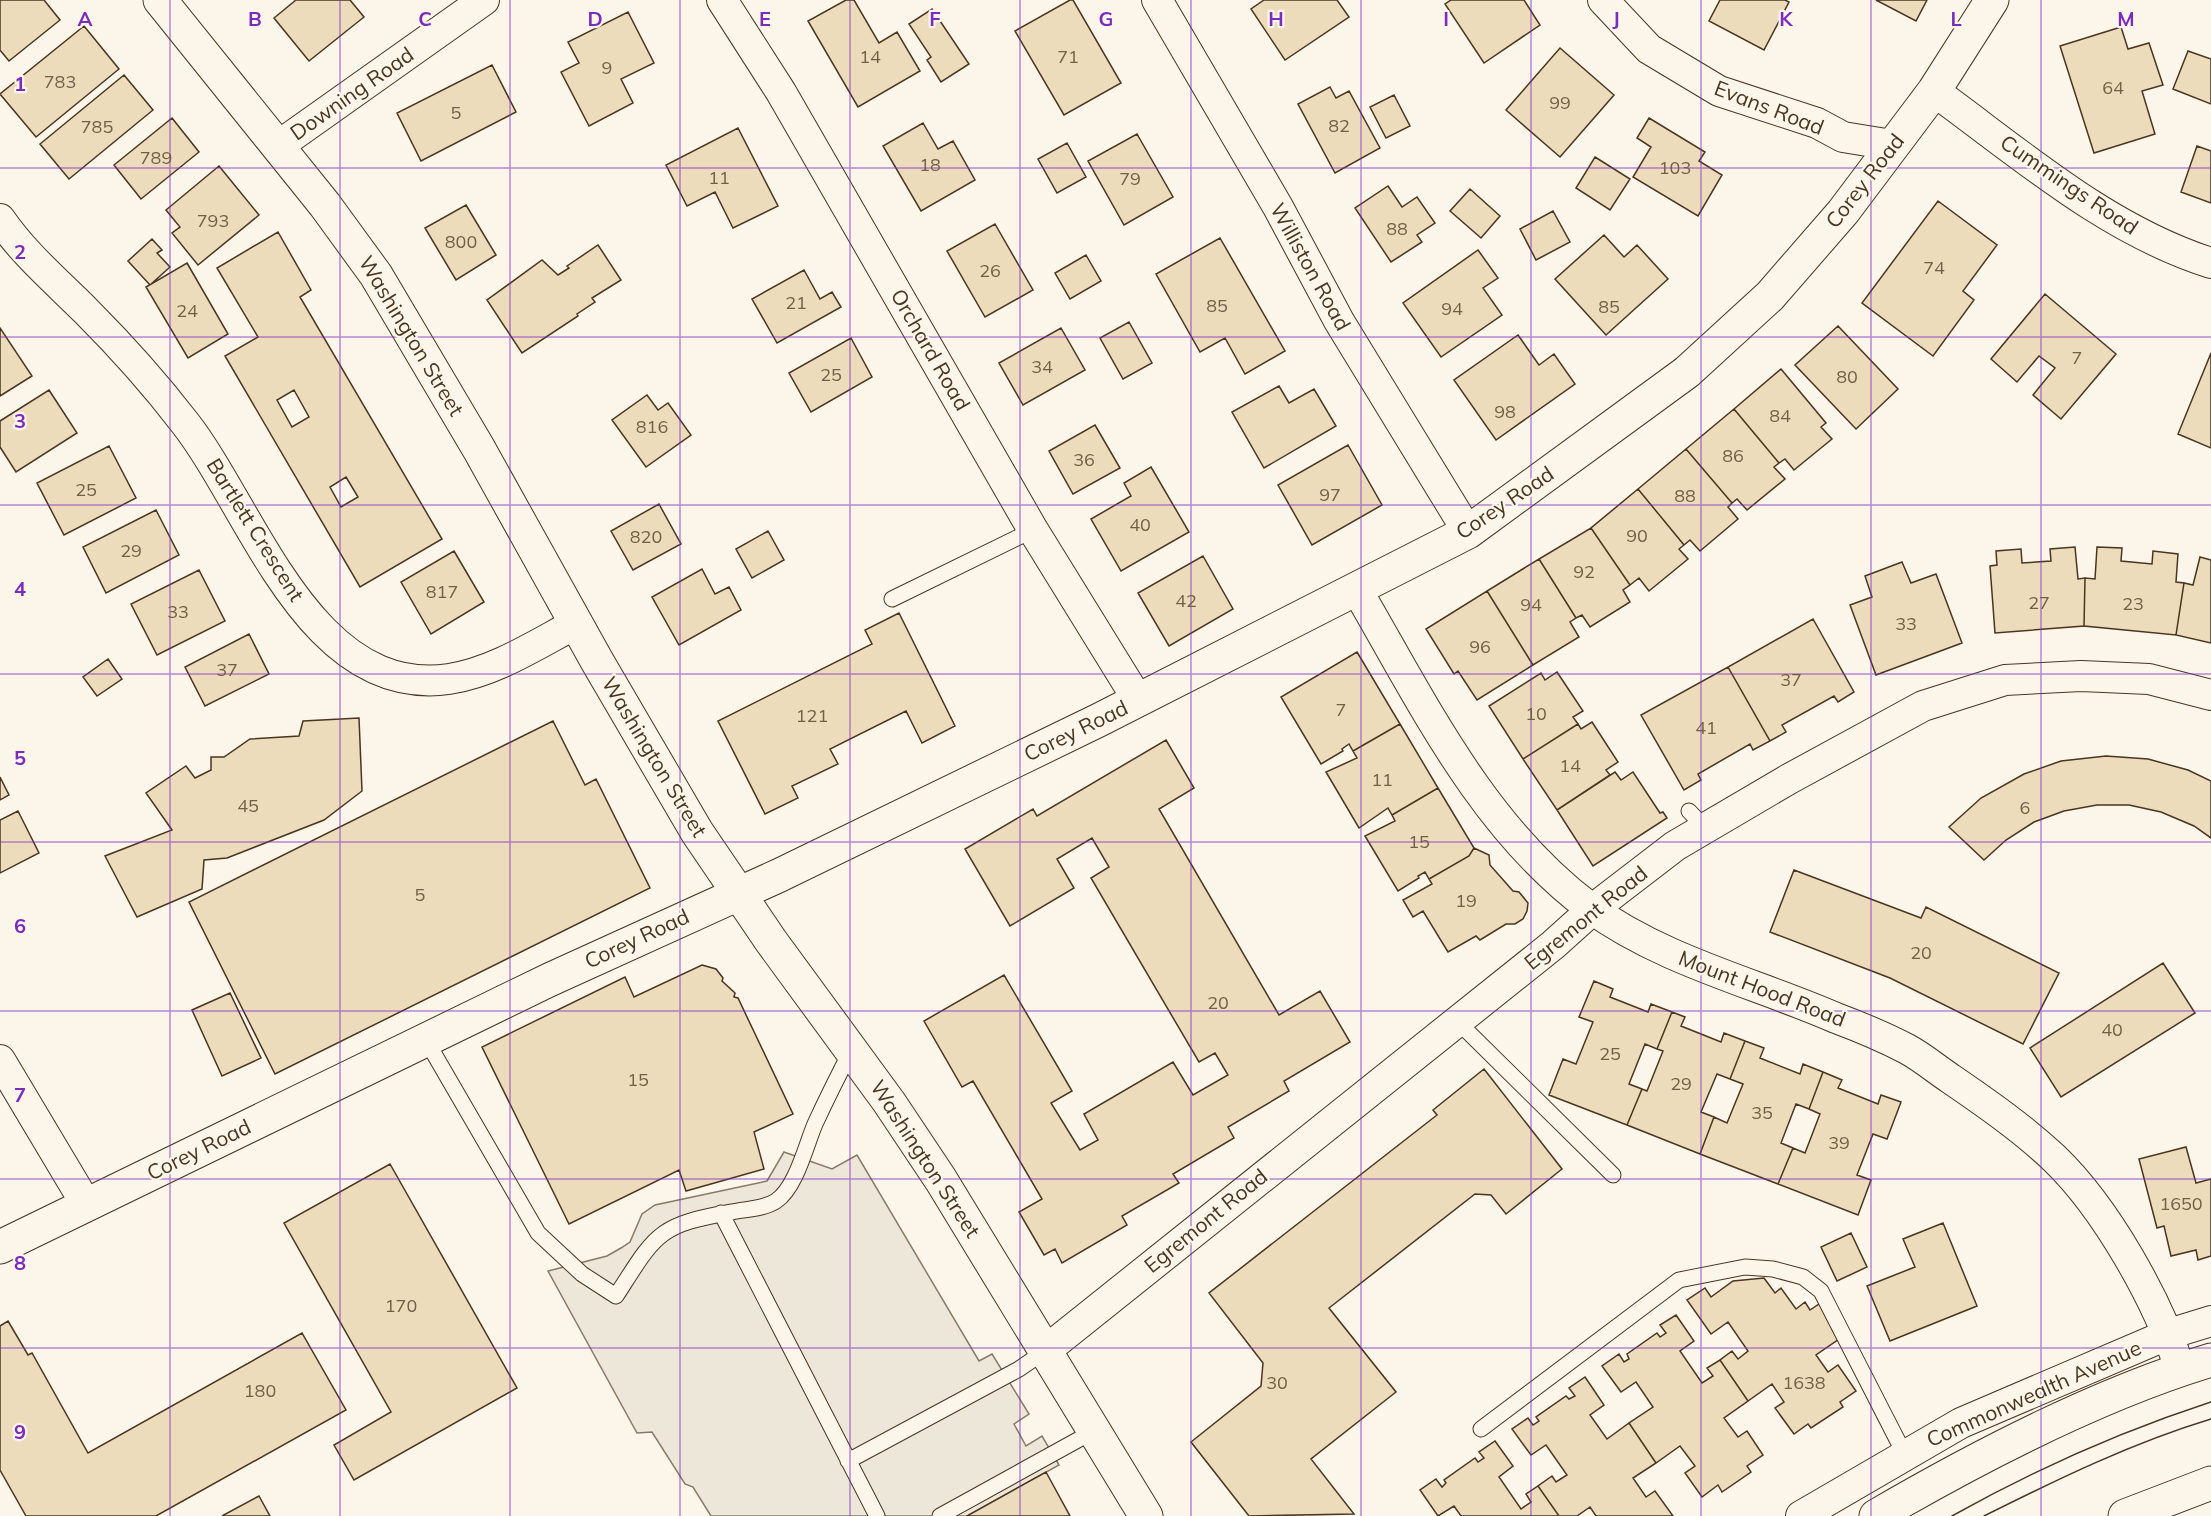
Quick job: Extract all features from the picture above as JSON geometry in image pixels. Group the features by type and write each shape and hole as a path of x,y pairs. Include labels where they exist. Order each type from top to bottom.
{"street":[{"name":"Washington Street","path":"160,0 343,229 381,283 697,832 739,894 852,1049 941,1180 1146,1516"},
{"name":"Downing Road","path":"278,146 484,0"},
{"name":"Orchard Road","path":"722,0 781,92 1033,530 1138,700"},
{"name":"Williston Road","path":"1157,0 1278,207 1340,321 1468,532"},
{"name":"Evans Road","path":"1603,0 1649,49 1719,91 1817,123 1843,137 1893,145"},
{"name":"Corey Road","path":"0,1247 549,980 739,894 1138,700 1468,532 1668,386 1729,335 1770,296 1807,254 1934,92 1992,0"},
{"name":"Cummings Road","path":"1934,92 2120,224 2183,254 2211,263"},
{"name":"Bartlett Crescent","path":"0,219 16,241 117,342 168,401 213,463 284,580 315,622 335,644 359,661 394,675 417,679 449,679 498,664 577,623"},
{"name":"Mount Hood Road","path":"1357,590 1434,723 1503,825 1542,868 1593,909 1680,958 1834,1017 1908,1050 1989,1106 2056,1160 2107,1224 2169,1334 2180,1369"},
{"name":"Egremont Road","path":"1045,1351 1553,945 1593,909 1676,846 1698,820 1789,779 1923,706 1986,677 2005,680 2081,676 2149,679 2211,695"},
{"path":"0,1060 87,1204"},
{"name":"Commonwealth Avenue","path":"1801,1516 1961,1423 2169,1334 2211,1321"},
{"name":"Commonwealth Avenue","path":"1876,1516 2046,1426 2180,1369 2211,1360"},
{"path":"2125,1516 2211,1483"}],"lane":[{"path":"892,599 1033,530"},
{"path":"1457,1021 1613,1176"},
{"path":"426,1040 538,1233 582,1274 616,1296 643,1253 659,1236 684,1221 760,1207 782,1196 796,1171 814,1126 852,1049"},
{"path":"721,1214 878,1516"},
{"path":"1481,1429 1680,1280 1745,1267 1773,1269 1803,1277 1821,1291 1905,1455"},
{"path":"848,1461 1019,1369 1045,1351"},
{"path":"940,1516 1094,1431"}],"shaded area":[{"path":"784,1152 832,1169 857,1155 979,1361 992,1354 1029,1414 1014,1424 1026,1446 1042,1436 1059,1465 967,1516 711,1516 693,1487 685,1484 652,1432 637,1433 548,1271 607,1256 621,1248 630,1242 642,1214 655,1205 767,1181"}],"building":[{"path":"0,0 44,0 60,20 9,61 0,50"},
{"path":"296,0 350,0 364,17 309,61 274,18"},
{"path":"846,0 854,0 879,43 897,32 920,71 858,107 808,21"},
{"path":"1073,0 1121,83 1064,115 1015,31"},
{"path":"1264,0 1337,0 1349,17 1285,60 1251,9"},
{"path":"1451,0 1524,0 1540,25 1484,63 1445,4"},
{"path":"1720,0 1785,0 1789,2 1764,50 1709,21"},
{"path":"1876,0 1927,0 1916,21"},
{"path":"932,9 969,64 941,82 927,60 931,57 909,24"},
{"path":"628,12 654,63 621,79 633,103 589,126 561,72 579,63 568,42"},
{"path":"84,26 119,69 36,137 0,94"},
{"path":"2121,27 2128,49 2149,43 2163,85 2142,91 2155,134 2094,153 2060,46"},
{"path":"1560,48 1614,95 1560,157 1506,110"},
{"path":"2188,51 2211,59 2211,104 2173,89"},
{"path":"492,65 516,112 421,161 397,113"},
{"path":"124,75 153,110 69,179 40,144"},
{"path":"1330,87 1336,98 1349,91 1380,148 1335,173 1298,104"},
{"path":"1394,95 1410,126 1386,138 1370,107"},
{"path":"172,118 199,152 141,199 114,165"},
{"path":"1649,118 1705,152 1699,161 1722,175 1698,216 1633,177 1651,147 1637,138"},
{"path":"923,123 938,149 953,141 975,180 921,211 883,146"},
{"path":"738,128 778,206 733,228 715,192 687,206 666,165"},
{"path":"1137,134 1173,197 1124,225 1088,161"},
{"path":"1067,143 1086,177 1057,193 1038,159"},
{"path":"2197,146 2211,151 2211,203 2181,192"},
{"path":"1595,157 1630,179 1610,210 1576,188"},
{"path":"219,166 259,215 198,265 172,233 180,227 166,210"},
{"path":"1388,186 1402,207 1417,197 1435,223 1417,235 1422,242 1391,262 1355,208"},
{"path":"1470,189 1500,216 1481,238 1450,211"},
{"path":"1938,201 1997,245 1963,291 1974,300 1933,356 1862,303"},
{"path":"466,205 496,255 456,280 425,228"},
{"path":"1553,211 1570,242 1536,260 1520,229"},
{"path":"995,224 1033,290 985,317 947,251"},
{"path":"278,232 311,290 300,297 442,539 360,587 225,356 258,337 217,268","holes":["294,390 309,417 292,427 277,400","346,477 358,497 341,507 330,487"]},
{"path":"1604,235 1624,257 1637,245 1668,279 1606,335 1555,279"},
{"path":"1220,238 1285,351 1245,374 1225,338 1200,352 1156,274"},
{"path":"152,239 162,250 157,253 170,267 150,285 128,261"},
{"path":"598,245 621,280 592,298 595,302 577,314 578,316 522,353 487,300 542,260 558,275"},
{"path":"1478,250 1498,278 1483,288 1502,315 1441,357 1403,303"},
{"path":"1086,255 1101,281 1070,299 1055,273"},
{"path":"187,263 228,334 188,358 146,287"},
{"path":"804,270 820,299 832,292 841,307 777,343 752,299"},
{"path":"2045,294 2116,354 2061,419 2033,395 2055,368 2039,356 2017,382 1991,359"},
{"path":"1129,322 1152,363 1123,379 1100,338"},
{"path":"1838,326 1898,389 1856,429 1795,365"},
{"path":"0,328 32,376 0,396"},
{"path":"1061,328 1085,370 1023,405 999,363"},
{"path":"1518,335 1539,365 1554,354 1575,384 1496,440 1454,380"},
{"path":"851,338 872,377 811,412 789,373"},
{"path":"2211,353 2211,448 2178,434"},
{"path":"1781,369 1826,423 1821,427 1832,439 1794,470 1785,459 1779,463 1734,409"},
{"path":"1279,386 1289,403 1314,389 1336,426 1264,468 1232,412"},
{"path":"49,390 77,433 16,472 0,447 0,421"},
{"path":"647,395 658,410 668,403 691,435 646,467 612,420"},
{"path":"1734,409 1779,463 1774,467 1785,479 1747,510 1737,499 1732,503 1686,449"},
{"path":"1095,425 1120,468 1073,494 1049,451"},
{"path":"1348,445 1382,505 1312,545 1278,485"},
{"path":"109,446 136,498 64,535 37,483"},
{"path":"1686,449 1732,503 1728,507 1738,519 1700,551 1690,540 1684,545 1638,489"},
{"path":"1151,467 1189,532 1121,571 1091,519 1131,496 1124,483"},
{"path":"1638,489 1684,545 1679,549 1688,559 1649,591 1639,578 1630,585 1591,528"},
{"path":"659,504 681,544 633,570 611,531"},
{"path":"156,510 179,555 106,593 83,547"},
{"path":"1591,528 1630,585 1623,590 1630,602 1590,627 1582,615 1576,618 1539,559"},
{"path":"768,531 784,560 752,578 736,549"},
{"path":"2075,547 2078,579 2085,578 2084,626 1995,633 1990,566 1997,565 1996,551 2021,549 2022,563 2051,561 2050,549"},
{"path":"2097,547 2122,548 2121,561 2152,564 2153,551 2178,554 2176,582 2184,583 2176,635 2084,626 2085,578 2095,579"},
{"path":"454,551 484,602 431,634 401,582"},
{"path":"1203,556 1233,609 1169,646 1138,593"},
{"path":"2200,557 2211,560 2211,643 2176,635 2184,583 2193,585"},
{"path":"1539,559 1576,618 1570,622 1579,637 1533,665 1487,591"},
{"path":"1902,562 1911,583 1936,574 1962,643 1876,675 1850,605 1872,597 1865,576"},
{"path":"702,569 715,594 729,587 741,610 679,645 652,597"},
{"path":"199,570 225,621 157,655 131,604"},
{"path":"1487,591 1533,665 1477,700 1458,671 1454,674 1426,629"},
{"path":"899,613 955,726 922,743 906,711 830,749 838,764 792,786 798,798 765,814 718,721 872,644 865,630"},
{"path":"1813,619 1854,692 1838,702 1834,696 1782,725 1786,732 1770,741 1728,667"},
{"path":"249,634 269,674 205,706 185,667"},
{"path":"1357,652 1400,724 1353,751 1349,744 1342,749 1343,751 1321,764 1281,697"},
{"path":"108,659 122,679 97,696 83,677"},
{"path":"1728,667 1770,741 1753,750 1750,744 1698,774 1701,780 1684,790 1641,715"},
{"path":"1557,672 1583,711 1573,717 1578,724 1523,759 1489,706 1541,673 1545,680"},
{"path":"359,718 362,791 324,820 227,858 204,860 202,889 137,917 105,856 172,830 146,793 186,766 195,778 211,770 211,757 224,757 250,739 299,736 303,721"},
{"path":"553,721 585,785 596,779 650,888 275,1074 189,902"},
{"path":"1592,722 1618,762 1606,770 1610,775 1557,810 1523,759 1578,724 1581,729"},
{"path":"1400,724 1438,788 1392,815 1388,808 1359,828 1326,772 1357,758 1353,751"},
{"path":"1166,740 1194,788 1159,809 1279,1015 1320,991 1350,1042 1284,1081 1289,1091 1228,1127 1234,1138 1173,1174 1179,1183 1122,1216 1127,1225 1062,1263 1055,1249 1044,1255 1019,1212 1042,1199 973,1081 962,1087 924,1021 1004,975 1072,1091 1051,1103 1080,1150 1098,1140 1084,1114 1173,1062 1193,1095 1228,1075 1215,1053 1199,1062 1091,878 1109,867 1092,838 1057,859 1074,888 1010,926 965,849 1033,809 1037,816"},
{"path":"2106,756 2148,759 2188,770 2211,781 2211,838 2194,826 2161,812 2129,805 2097,805 2064,811 2034,822 2006,840 1984,860 1949,827 1981,798 2024,774 2061,761"},
{"path":"1615,772 1621,780 1633,772 1660,813 1663,812 1667,818 1593,866 1557,810"},
{"path":"0,777 9,795 0,800"},
{"path":"1438,788 1474,848 1469,856 1429,879 1425,872 1398,891 1365,836 1395,821 1392,815"},
{"path":"18,811 39,853 0,873 0,820"},
{"path":"1474,848 1489,855 1490,865 1513,891 1519,892 1528,903 1527,911 1523,919 1515,924 1506,924 1480,940 1476,936 1448,952 1423,911 1413,917 1403,900 1432,884 1429,879 1469,856"},
{"path":"1794,870 1921,918 1926,907 2059,973 2023,1044 1890,978 1770,932"},
{"path":"2163,963 2195,1013 2061,1097 2030,1048"},
{"path":"702,965 716,969 723,978 722,981 735,993 734,997 738,998 793,1114 754,1132 764,1169 686,1191 679,1170 569,1224 482,1047 625,977 634,997"},
{"path":"1594,981 1613,989 1610,997 1648,1012 1651,1004 1672,1012 1657,1049 1645,1044 1629,1084 1642,1089 1627,1125 1549,1095 1563,1059 1576,1064 1593,1022 1579,1017"},
{"path":"230,993 261,1058 222,1076 192,1010"},
{"path":"1672,1012 1685,1017 1681,1026 1721,1042 1724,1033 1745,1041 1730,1079 1717,1074 1701,1112 1714,1117 1700,1154 1627,1125 1642,1089 1647,1091 1663,1051 1657,1049"},
{"path":"1745,1041 1764,1048 1760,1058 1800,1074 1803,1064 1823,1072 1809,1109 1796,1104 1781,1143 1793,1148 1778,1184 1700,1154 1714,1117 1727,1123 1743,1084 1730,1079"},
{"path":"1484,1069 1562,1169 1506,1214 1491,1195 1475,1194 1329,1308 1396,1392 1311,1459 1354,1514 1249,1516 1191,1442 1261,1386 1263,1363 1209,1293 1437,1115 1433,1110"},
{"path":"1823,1072 1842,1080 1838,1088 1878,1104 1881,1095 1901,1102 1887,1139 1873,1134 1857,1175 1871,1180 1858,1215 1778,1184 1793,1148 1805,1153 1820,1114 1809,1109"},
{"path":"2186,1147 2196,1183 2211,1179 2211,1256 2198,1260 2196,1250 2171,1256 2164,1226 2157,1228 2139,1159"},
{"path":"390,1164 517,1388 354,1480 334,1445 391,1412 284,1223"},
{"path":"1943,1223 1977,1306 1890,1341 1867,1286 1915,1267 1903,1239"},
{"path":"1851,1233 1867,1267 1837,1281 1821,1247"},
{"path":"1764,1278 1775,1293 1781,1288 1796,1309 1805,1302 1810,1310 1819,1304 1842,1337 1816,1355 1828,1372 1838,1365 1856,1391 1840,1402 1843,1407 1811,1428 1808,1424 1794,1434 1775,1408 1784,1402 1772,1384 1748,1401 1720,1360 1732,1351 1738,1359 1748,1351 1728,1322 1711,1334 1687,1300 1705,1288 1711,1297 1733,1281"},
{"path":"1676,1315 1694,1341 1680,1351 1702,1383 1713,1376 1707,1368 1720,1360 1748,1401 1724,1418 1738,1437 1747,1431 1763,1455 1747,1466 1751,1472 1722,1492 1718,1485 1702,1497 1685,1473 1695,1466 1680,1446 1656,1463 1629,1423 1653,1407 1636,1382 1621,1392 1602,1366 1619,1354 1624,1362 1629,1359 1627,1354 1657,1333 1660,1337 1666,1333 1660,1325"},
{"path":"8,1321 28,1355 32,1353 88,1453 302,1333 346,1410 156,1516 26,1516 0,1470 0,1326"},
{"path":"1585,1377 1604,1405 1590,1415 1607,1439 1629,1423 1656,1463 1633,1478 1646,1497 1655,1491 1673,1516 1596,1516 1590,1507 1577,1516 1559,1516 1538,1486 1552,1476 1556,1482 1567,1475 1546,1445 1531,1455 1512,1429 1528,1418 1533,1425 1539,1421 1536,1417 1566,1396 1569,1399 1575,1396 1569,1388"},
{"path":"1495,1441 1513,1466 1499,1477 1521,1509 1531,1502 1526,1494 1538,1486 1559,1516 1461,1516 1454,1506 1438,1516 1420,1490 1436,1479 1442,1487 1446,1483 1444,1480 1475,1458 1478,1462 1484,1458 1479,1452"},
{"path":"1046,1472 1070,1516 967,1516"},
{"path":"259,1496 270,1516 222,1516"}],"tram line":[{"path":"1952,1516 2079,1453 2211,1402"},
{"path":"1984,1516 2124,1450 2211,1419"}]}
